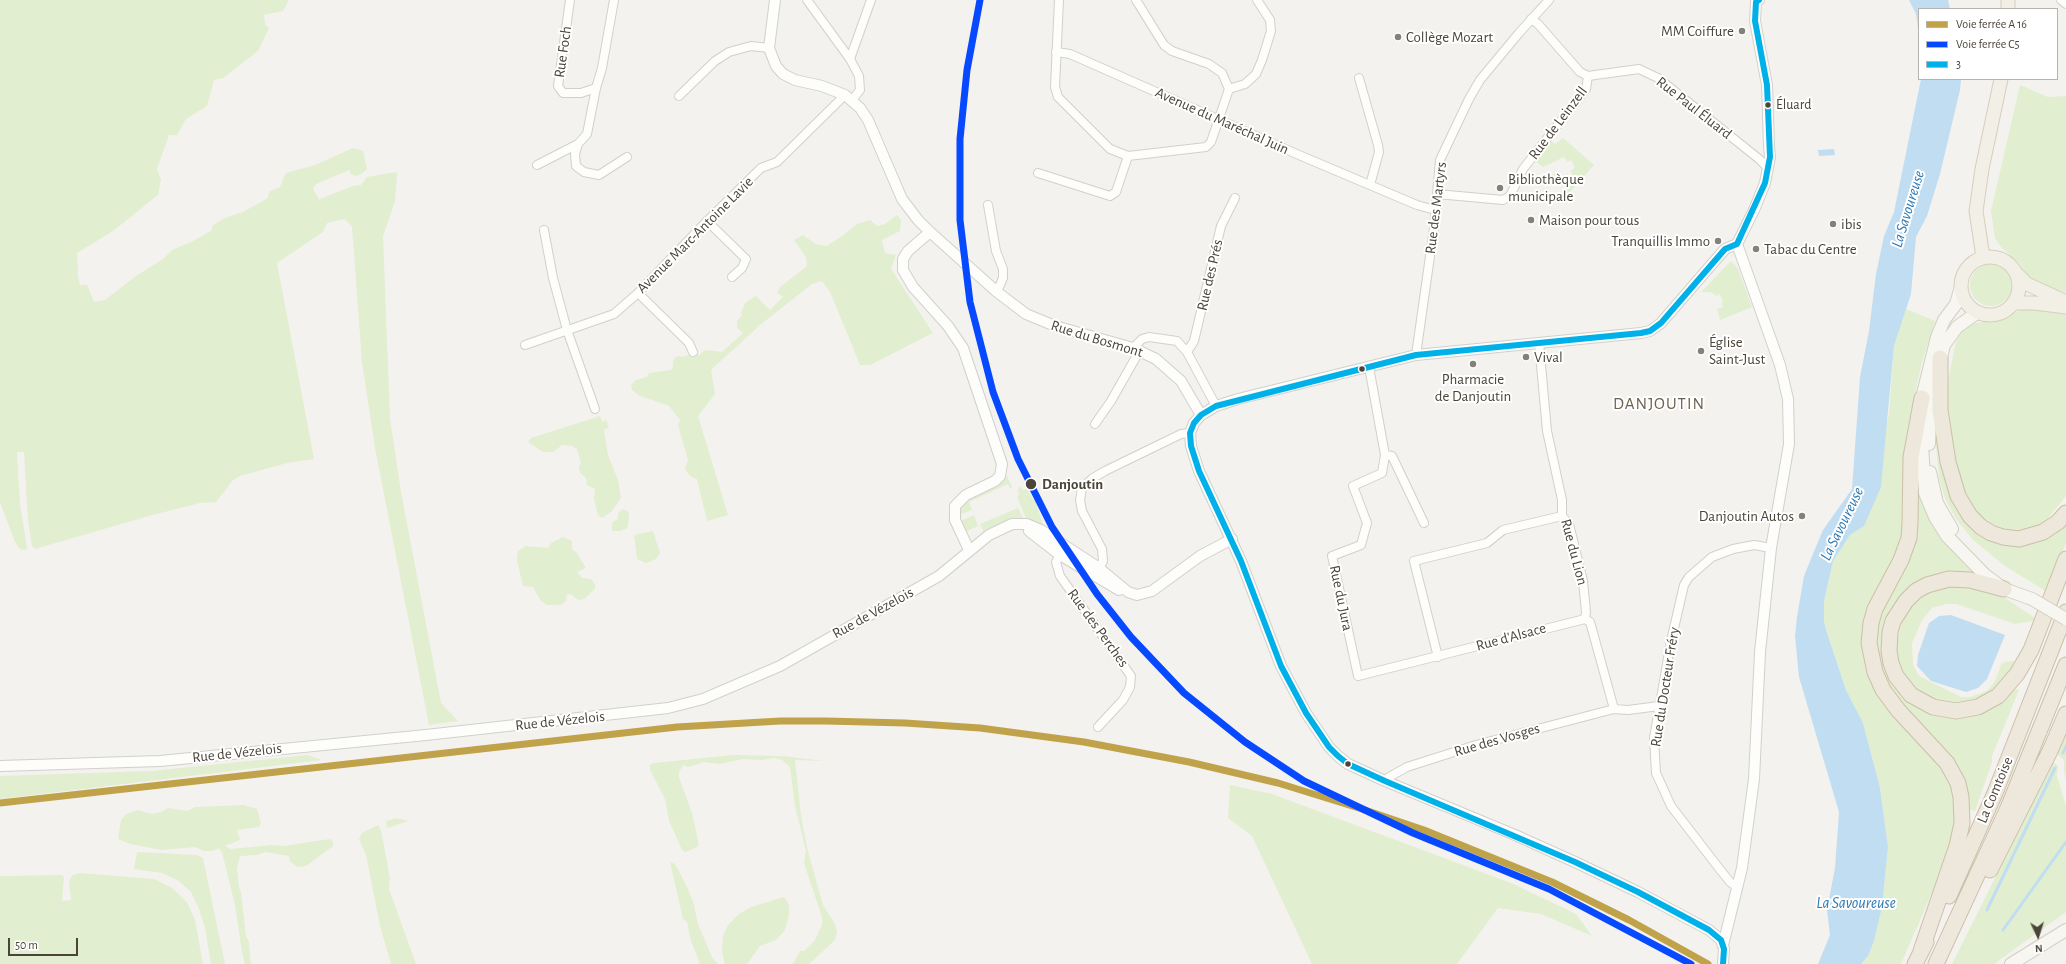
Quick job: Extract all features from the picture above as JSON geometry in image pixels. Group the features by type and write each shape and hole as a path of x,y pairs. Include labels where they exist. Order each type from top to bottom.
{"highway":[{"path":"1940,358 1939,396 1943,434 1952,480 1960,501 1966,511 1985,530 1996,535 2013,539 2025,538 2043,532 2058,522 2066,514"},
{"path":"1918,957 1958,846 1962,823 1961,796 1958,783 1947,763 1898,710 1883,690 1875,672 1869,643 1871,623 1875,609 1901,560 1909,538 1911,456 1922,398"},
{"path":"2004,589 1970,580 1949,579 1927,585 1916,591 1906,601 1893,621 1889,651 1891,663 1896,676 1911,695 1933,707 1956,711 1978,707 1998,696 2018,674 2026,660 2043,623 2066,559"},
{"name":"La Comtoise","path":"1918,957 1952,891 1992,800 2066,612"},
{"name":"La Comtoise","path":"1937,964 2011,801 2066,665"},
{"path":"1937,964 2001,850 2050,751 2066,714"}],"main road":[{"path":"1983,257 1976,211 1982,169 2001,80"},
{"path":"2032,599 2004,589 1984,574 1947,536 1935,516 1925,492 1921,443 1922,398 1936,337 1944,320 1956,304 1965,270 1973,262 1983,257 1993,257 2003,260 2011,266 2027,284 2066,302"},
{"path":"2013,304 2019,289 2017,274"},
{"path":"1961,287 1968,305 1978,312 1997,314 2013,304 2035,303 2066,307"},
{"path":"1978,312 1957,327 1948,339 1940,358 1932,396 1929,426 1929,464 1937,503 1960,541 1977,558 2032,599 2066,619"},
{"path":"2011,964 2066,930"},
{"path":"2024,964 2048,942"}],"street":[{"name":"Rue Foch","path":"570,0 558,86 563,93 581,93 596,88"},
{"path":"538,165 578,144 587,134 596,88 602,68 614,0"},
{"name":"Rue du Bosmont","path":"775,0 769,48 776,66 783,74 795,80 822,86 849,98 868,120 902,199 918,220 930,232 996,292 1016,308 1044,322 1136,349 1166,366 1181,381 1201,415"},
{"path":"807,0 850,60 859,76 860,90 849,98"},
{"path":"850,60 871,0"},
{"path":"1060,0 1055,87 1058,97 1110,149 1128,156 1206,147 1210,142 1229,89 1222,73 1209,64 1172,51 1164,45 1136,0"},
{"path":"1229,89 1245,84 1256,74 1271,31 1270,20 1257,0"},
{"name":"Rue des Martyrs","path":"1416,355 1436,210 1440,160 1469,99 1480,80 1531,19 1549,0"},
{"path":"2061,0 2066,4"},
{"path":"1723,964 1723,945 1742,868 1754,780 1760,652 1771,548 1789,444 1788,399 1772,339 1738,244 1760,196 1768,168 1770,146 1767,85 1755,21 1756,1"},
{"name":"Rue de Leinzell","path":"1437,194 1503,200 1510,196 1523,170 1586,89 1588,76 1580,72 1538,24 1531,19"},
{"path":"679,96 715,61 729,52 751,46 769,48"},
{"name":"Avenue du Maréchal Juin","path":"1056,52 1070,54 1417,206 1436,210"},
{"name":"Rue Paul Éluard","path":"1588,76 1639,69 1658,78 1759,159 1768,168"},
{"path":"1359,78 1379,152 1370,185"},
{"name":"Avenue Marc-Antoine Lavie","path":"525,345 614,314 638,293 707,220 761,168 777,162 849,98"},
{"path":"578,144 575,154 576,166 584,172 599,175 627,157"},
{"path":"1038,173 1110,196 1116,192 1128,156"},
{"name":"Rue des Prés","path":"1187,352 1194,341 1221,226 1235,198"},
{"path":"988,205 996,251 1003,269 1003,278 996,292"},
{"path":"707,220 746,259 742,268 732,277"},
{"path":"544,230 552,278 567,330 594,409"},
{"path":"930,232 908,252 903,259 903,270 913,287 948,326 963,348 1002,464 1000,476 995,481 966,495 955,506 955,520 969,550"},
{"path":"1723,945 1719,936 1638,892 1516,835 1385,781 1348,764 1338,756 1320,734 1306,713 1290,684 1272,644 1232,539 1199,472 1191,446 1190,433 1194,423 1201,415 1216,406 1261,392 1416,355 1650,331 1661,324 1725,249 1738,244"},
{"path":"638,293 689,343 693,352"},
{"path":"1095,424 1111,401 1142,339 1158,337 1177,341 1187,352 1216,406"},
{"name":"Rue du Lion","path":"1539,343 1547,431 1562,500 1562,516 1569,524 1583,581 1586,612 1585,619 1590,622 1614,709"},
{"name":"Rue du Jura","path":"1369,367 1385,455 1382,472 1353,486 1367,523 1360,545 1332,556 1358,676 1438,657"},
{"path":"1099,568 1103,561 1102,549 1082,511 1080,500 1082,488 1105,471 1181,434 1190,433"},
{"path":"1385,455 1392,456 1424,523"},
{"path":"1438,657 1414,561 1486,543 1503,530 1562,516"},
{"name":"Rue de Vézelois","path":"0,766 160,761 426,736 682,705 718,694 780,666 939,576 989,535 1006,526 1012,524 1027,524 1053,537 1062,551"},
{"path":"1062,551 1120,591 1137,595 1152,591 1199,557 1232,539"},
{"name":"Rue du Docteur Fréry","path":"1737,887 1730,882 1671,806 1661,788 1656,773 1654,738 1676,617 1684,585 1689,577 1712,557 1733,549 1754,546 1771,548"},
{"path":"1062,551 1099,568 1128,592"},
{"name":"Rue des Perches","path":"1062,551 1056,562 1060,576 1132,676 1130,686 1123,700 1098,727"},
{"name":"Rue d'Alsace","path":"1438,657 1585,619"},
{"name":"Rue des Vosges","path":"1385,781 1389,777 1407,767 1476,745 1614,709 1628,710 1660,706"}],"green space":[{"path":"0,0 289,0 283,11 264,15 265,25 269,28 258,51 223,78 214,80 207,106 186,119 177,135 169,135 157,169 161,180 158,195 113,231 77,253 78,277 80,285 87,285 94,302 105,300 136,276 163,259 172,250 211,231 213,225 225,218 243,212 268,198 269,192 280,187 286,173 315,165 353,148 363,151 367,169 363,173 356,176 351,174 349,170 316,184 313,189 320,201 320,199 353,186 361,185 367,177 397,172 395,201 383,236 390,419 401,492 441,703 458,721 429,725 375,448 362,362 352,227 345,219 327,223 323,232 277,263 314,459 287,463 240,476 233,480 216,502 200,503 149,516 35,549 32,546 28,520 24,452 17,452 20,504 27,548 25,550 20,549 15,542 0,502"},
{"path":"2020,85 2048,97 2066,96 2066,293 2030,280 2020,264 2001,247 1995,238 1991,211"},
{"path":"1563,138 1594,165 1559,204 1551,197 1563,191 1566,186 1549,176 1555,173 1560,178 1566,174 1568,177 1572,175 1571,170 1575,168 1571,160 1567,162 1564,157 1543,167 1535,161 1551,141 1555,144"},
{"path":"897,215 901,220 900,231 882,240 885,253 896,255 891,269 933,333 870,365 860,365 830,292 822,281 812,284 760,325 711,370 715,394 698,416 728,515 707,521 697,479 691,477 685,469 688,460 678,425 680,420 669,406 640,396 632,390 631,385 636,380 647,377 649,373 671,370 673,360 677,356 683,357 691,354 699,355 705,350 722,352 743,333 737,328 737,321 742,315 741,312 746,302 756,296 770,310 783,297 777,293 780,287 807,266 806,257 794,240 803,235 816,244 826,246 841,237 857,224 870,220 877,226 885,224"},
{"path":"1731,261 1738,269 1752,307 1720,320 1717,309 1723,307 1721,303 1723,302 1720,294 1717,296 1710,292 1701,292"},
{"path":"1987,264 1995,264 2003,267 2009,273 2012,285 2009,297 2003,303 1995,306 1987,306 1979,303 1973,297 1970,289 1970,281 1973,273 1979,267"},
{"path":"2026,308 2036,308 2066,315 2066,496 2044,523 2033,529 2012,532 1988,522 1973,510 1967,497 1956,468 1946,415 1948,380 1956,342 1961,333 1970,325 2000,319"},
{"path":"1906,309 1935,321 1921,366 1908,426 1905,447 1903,515 1900,546 1863,643 1929,752 1943,771 1952,790 1955,817 1954,830 1946,860 1901,964 1861,964 1868,956 1874,941 1882,907 1888,847 1880,788 1863,723 1846,690 1826,630 1824,621 1824,601 1833,561 1850,535 1864,526 1889,414 1894,346"},
{"path":"600,416 602,422 606,420 609,427 604,430 608,455 618,480 621,498 612,511 602,518 598,515 594,499 595,489 587,485 586,478 580,473 579,467 581,463 577,449 572,446 562,445 553,452 543,452 528,442 531,438"},
{"path":"1939,432 1975,529 2040,540 2054,535 2066,525 2066,543 2047,592 2005,566 1973,540 1956,519 1945,498 1939,478 1935,433"},
{"path":"1918,466 1940,536 1979,575 1929,579 1885,634 1912,704 1924,712 1942,716 1972,716 1986,712 2001,702 2015,689 2019,690 1992,756 1992,762 1975,811 1968,809 1967,797 1892,693 1878,660 1876,637 1880,612 1898,580"},
{"path":"1007,476 1012,487 1010,488 1008,484 969,502 972,510 959,515 960,508 965,502 998,486"},
{"path":"1021,487 1023,490 1027,489 1033,500 1035,499 1043,525 1026,518 1017,497 1019,495 1018,488"},
{"path":"1018,508 1024,520 1010,520 983,531 980,524"},
{"path":"623,509 629,512 627,528 620,531 612,531 612,522 618,519 618,513"},
{"path":"974,515 978,526 965,532 961,521"},
{"path":"653,531 660,553 656,559 646,563 637,559 634,535"},
{"path":"563,537 572,541 572,549 576,552 586,568 577,572 582,578 591,579 595,585 595,589 584,599 578,600 572,595 567,594 566,601 561,605 547,605 541,601 533,587 523,586 517,560 518,551 526,546 548,548 551,543"},
{"path":"1962,586 2002,596 2038,620 2015,624 1956,604 1946,604 1932,608 1922,620 1912,643 1913,665 1919,676 1961,697 1970,697 1987,691 1995,681 2002,663 2012,661 2017,664 1995,692 1970,703 1950,705 1920,693 1905,677 1897,656 1897,640 1901,625 1908,610 1919,596 1942,587"},
{"path":"2066,733 2066,780 2064,760 2057,754"},
{"path":"307,755 322,760 0,799 0,776 152,771"},
{"path":"733,755 783,756 825,761 795,760 801,815 807,848 823,905 835,924 837,931 835,940 809,964 793,964 800,951 804,951 815,940 822,925 822,917 804,863 806,851 795,806 790,767 782,760 774,758 762,760 742,759 720,764 704,762 688,767 683,765 679,772 679,777 692,813 699,845 686,852 682,850 669,821 665,799 650,770 650,765 654,763"},
{"path":"2053,762 2058,766 2057,776 2066,806 2066,912 1994,964 1952,964"},
{"path":"1230,785 1272,794 1511,883 1576,914 1592,936 1541,914 1498,908 1457,964 1312,964 1252,836 1228,818"},
{"path":"243,805 257,809 261,823 259,827 237,830 240,840 225,846 231,849 271,845 283,846 330,839 333,842 333,846 306,866 297,867 290,861 289,856 265,852 257,855 240,856 237,869 246,936 249,942 251,964 245,964 242,952 235,905 222,852 219,849 224,846 213,851 204,851 195,847 161,850 130,844 118,839 121,820 126,814 138,810 152,814 161,812 168,808 188,811 195,807"},
{"path":"397,818 408,821 387,828 386,821"},
{"path":"378,825 381,830 390,878 389,889 416,964 391,964 380,926 366,855 359,839 362,833"},
{"path":"137,852 197,855 203,858 225,964 211,964 205,928 199,909 191,892 179,881 162,873 134,869"},
{"path":"670,862 675,864 684,881 693,901 698,924 712,957 718,964 700,964 691,941 687,922 683,919"},
{"path":"80,873 154,879 172,888 187,902 195,920 203,964 0,964 0,876 62,875 64,877 62,901 71,900 69,881 73,875"},
{"path":"784,897 789,905 789,914 785,930 776,940 760,946 747,964 725,964 722,952 723,936 728,925 739,914 751,907"}],"water":[{"path":"1909,0 1948,0 1950,8 1918,8 1918,29 1916,14"},
{"name":"La Savoureuse","path":"1921,80 1961,80 1960,90 1940,174 1927,216 1916,237 1911,294 1894,346 1881,487 1864,526 1850,535 1833,561 1824,601 1824,621 1826,630 1846,690 1863,723 1880,788 1888,847 1882,907 1874,941 1868,956 1861,964 1818,964 1830,935 1827,910 1835,868 1839,812 1799,677 1795,636 1804,576 1823,530 1852,489 1860,377 1869,331 1876,274 1884,236 1894,212"},
{"path":"1834,149 1835,155 1819,156 1818,150"},
{"path":"1951,615 2005,635 1987,679 1978,688 1966,692 1931,681 1917,666 1918,655 1929,623 1939,616"}],"waterway":[{"path":"2063,753 2066,746"},
{"path":"1987,910 2055,768"},
{"path":"2003,930 2066,842"}],"transit line":[{"name":"3","path":"1723,964 1724,949 1721,940 1709,930 1638,892 1575,862 1385,781 1348,764 1338,756 1329,747 1306,713 1281,666 1241,561 1199,471 1191,446 1190,433 1194,423 1201,415 1216,406 1416,355 1641,333 1650,331 1661,323 1725,249 1737,244 1765,183 1770,157 1767,85 1755,21 1756,2 1759,0"},
{"path":"0,803 677,727 780,721 826,721 905,723 980,728 1084,742 1189,762 1278,783 1362,809 1424,830 1552,882 1629,920 1708,964"}],"rail line":[{"name":"C5","path":"980,0 967,70 960,139 960,220 970,302 993,392 1018,459 1052,527 1097,594 1131,637 1184,693 1245,742 1304,781 1413,833 1549,889 1691,964"}],"place":[{"name":"MM Coiffure","path":"1742,31"},
{"name":"Collège Mozart","path":"1398,37"},
{"name":"Éluard","path":"1768,105"},
{"name":"Bibliothèque municipale","path":"1500,188"},
{"name":"Maison pour tous","path":"1531,220"},
{"name":"ibis","path":"1833,224"},
{"name":"Tranquillis Immo","path":"1718,241"},
{"name":"Tabac du Centre","path":"1756,249"},
{"name":"Église Saint-Just","path":"1701,351"},
{"name":"Vival","path":"1526,357"},
{"name":"Pharmacie de Danjoutin","path":"1473,364"},
{"name":"Danjoutin","path":"1031,484"},
{"name":"Danjoutin Autos","path":"1802,516"}],"district":[{"name":"DANJOUTIN","path":"1659,404"}]}
